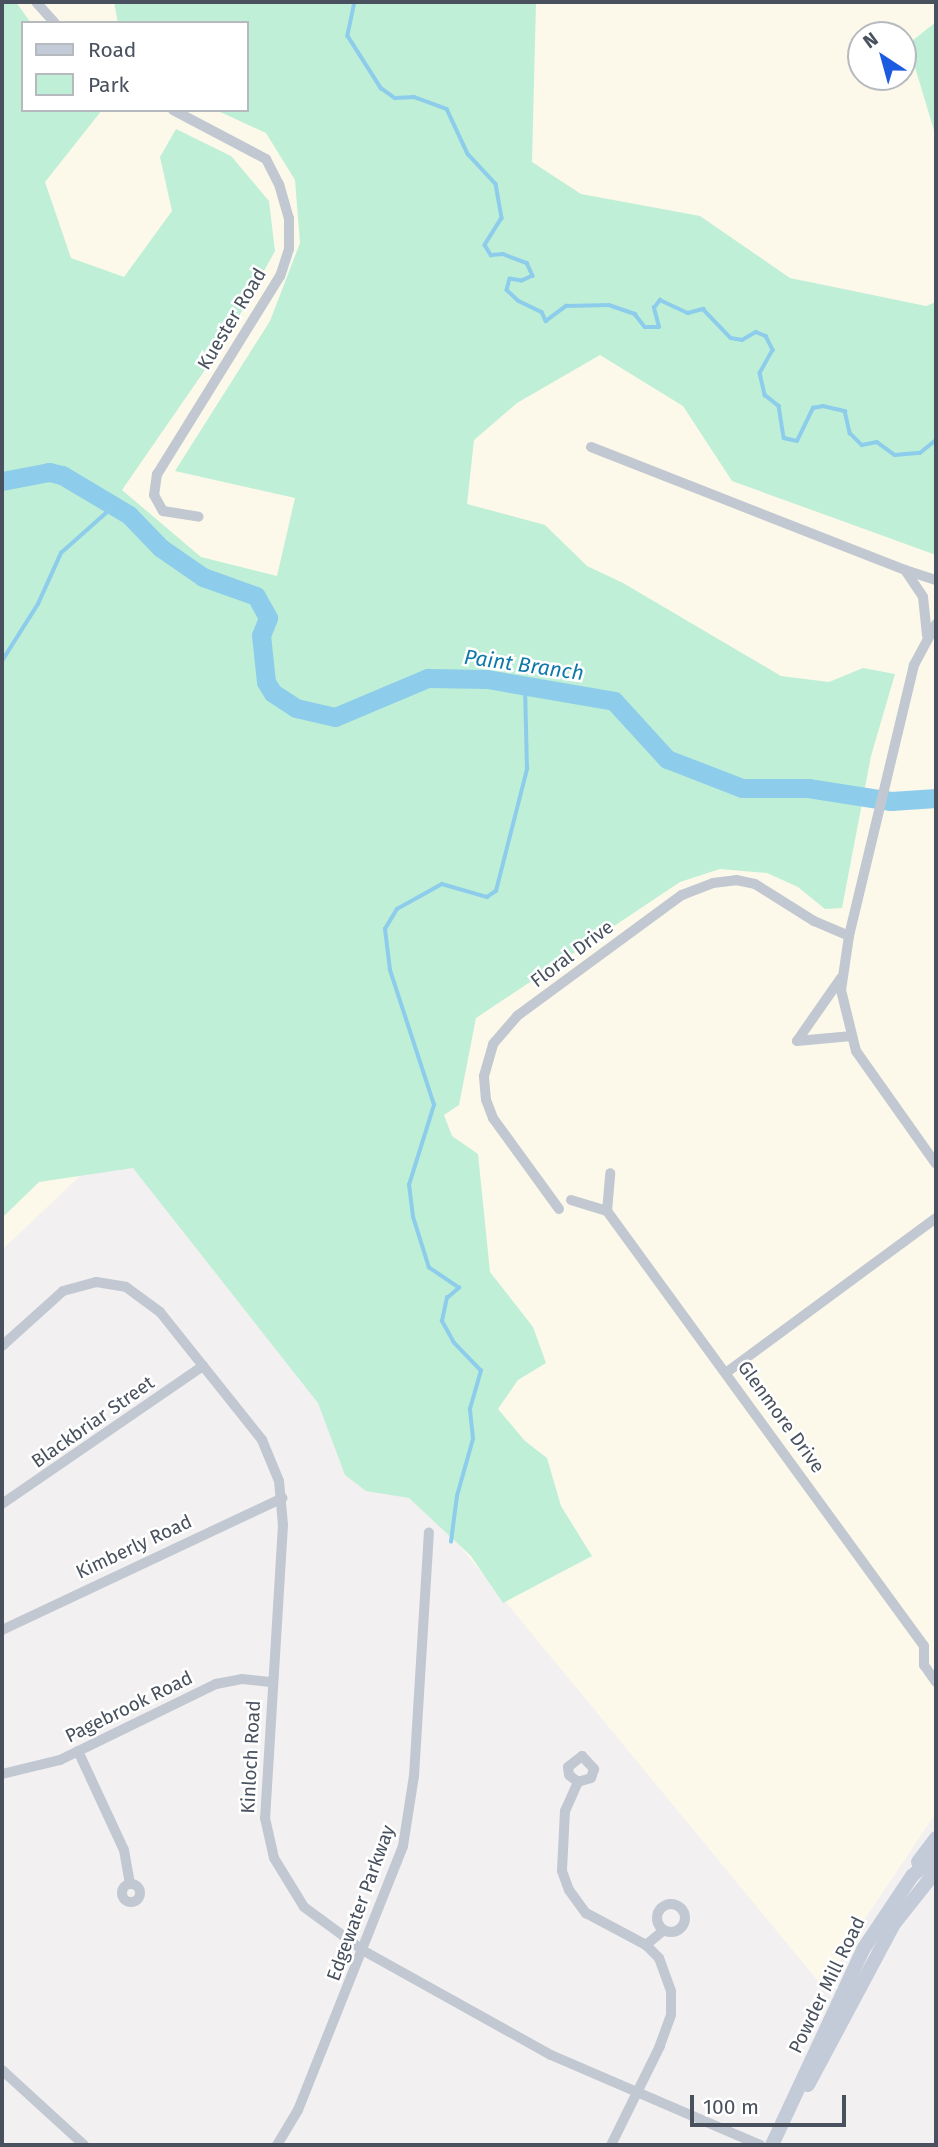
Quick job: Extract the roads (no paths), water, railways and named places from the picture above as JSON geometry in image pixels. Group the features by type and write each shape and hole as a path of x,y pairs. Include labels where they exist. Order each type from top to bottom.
{"main road":[{"name":"Powder Mill Road","path":"772,2145 864,1948 891,1904 934,1844"},
{"name":"Powder Mill Road","path":"772,2145 833,2044 895,1922 936,1871"}],"street":[{"path":"36,2 53,21"},
{"name":"Kuester Road","path":"177,112 266,159 279,184 289,218 289,249 280,276 157,474 154,495 163,511 199,517"},
{"path":"591,447 936,580"},
{"path":"905,570 923,597 927,636"},
{"path":"936,624 927,636 908,689 849,936 842,977 856,1051 936,1164"},
{"name":"Floral Drive","path":"559,1209 493,1118 486,1100 484,1076 493,1044 517,1016 682,895 713,883 736,880 755,884 814,921 849,936"},
{"path":"842,977 797,1041 852,1036"},
{"path":"571,1200 607,1211 610,1173"},
{"name":"Glenmore Drive","path":"607,1211 727,1372 924,1646 924,1665 936,1682"},
{"path":"727,1372 936,1218"},
{"name":"Kinloch Road","path":"2,1346 63,1291 111,1283 152,1303 262,1440 282,1498 265,1818 274,1858 304,1907 364,1951 551,2055 760,2145"},
{"name":"Blackbriar Street","path":"2,1504 203,1366"},
{"name":"Kimberly Road","path":"2,1630 282,1498"},
{"name":"Edgewater Parkway","path":"277,2145 298,2110 364,1951 410,1819 429,1532"},
{"path":"924,1646 936,1649"},
{"name":"Pagebrook Road","path":"2,1774 42,1768 216,1684 242,1679 273,1682"},
{"path":"78,1751 124,1850 130,1883"},
{"path":"578,1782 569,1796 563,1836 562,1871 569,1890 586,1913 646,1945 659,1958 671,1992 671,2015 637,2094 611,2145"},
{"path":"646,1945 664,1930"},
{"path":"2,2070 84,2145"}],"waterway":[{"path":"355,2 348,36 381,88 395,98 414,97 447,109 468,154 496,184 502,218 485,245 491,255 503,254 527,263 533,276 522,281 510,279 507,290 519,301 542,312 546,321 566,306 609,305 635,314 645,327 659,327 654,308 660,300 688,313 703,309 731,338 742,340 756,332 766,336 773,350 760,373 765,395 779,406 784,438 797,441 813,408 823,406 845,411 850,433 862,445 877,442 895,455 920,453 936,440"},
{"name":"Paint Branch","path":"2,481 49,472 62,475 129,515 161,548 203,577 256,596 268,618 261,635 266,682 273,693 296,708 335,717 428,678 487,679 614,701 667,759 742,788 808,788 891,801 936,798"},
{"path":"2,661 38,604 61,553 114,506"},
{"path":"451,1542 457,1496 473,1439 470,1409 481,1371 454,1343 442,1321 447,1298 459,1288 429,1268 413,1217 409,1185 434,1105 390,970 385,929 397,909 442,884 487,897 496,891 527,769 525,685"}]}
